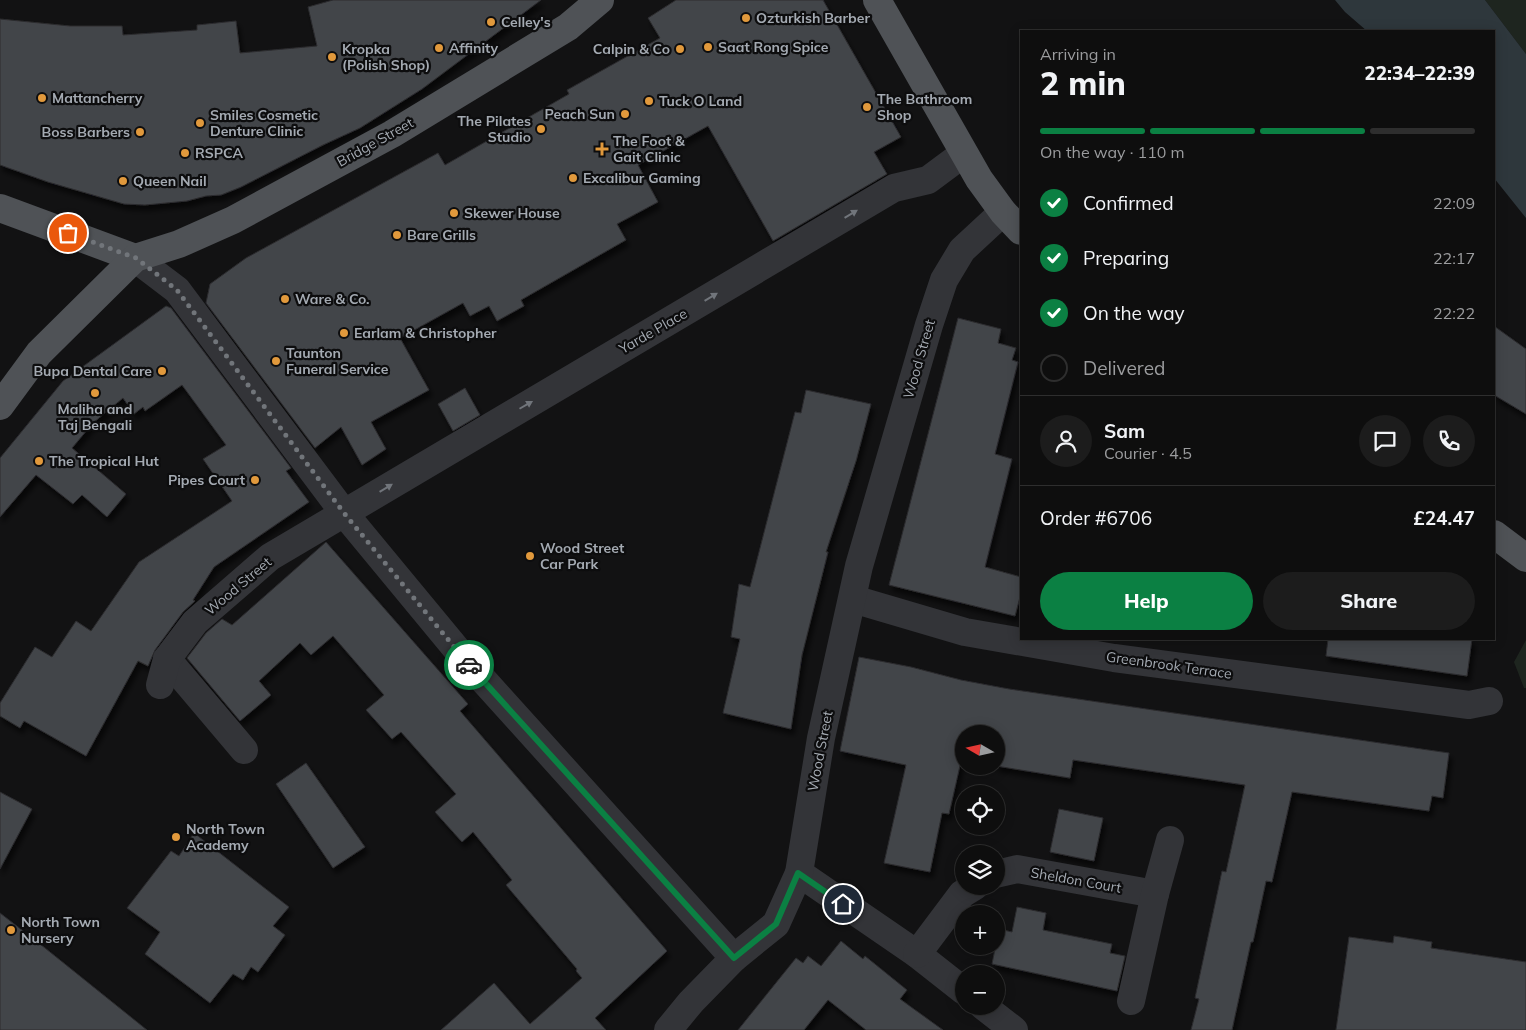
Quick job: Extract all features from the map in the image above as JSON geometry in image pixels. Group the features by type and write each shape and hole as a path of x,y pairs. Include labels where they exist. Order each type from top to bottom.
{"main road":[{"name":"Bridge Street","path":"136,258 179,244 233,220 392,134 568,27 600,0"},
{"name":"Wood Street","path":"877,0 963,154 979,179 1012,222"},
{"path":"0,208 136,258 39,353 0,406"},
{"path":"1495,535 1526,558"}],"street":[{"name":"Yarde Place","path":"344,513 894,188 928,180 963,154"},
{"name":"Wood Street","path":"668,1030 690,1002 734,958 776,924 798,873 821,738 864,547 929,325 944,280 962,250 1012,222"},
{"path":"136,258 177,290 344,513 468,663 734,958"},
{"name":"Wood Street","path":"244,750 164,672 195,622 270,557 344,513"},
{"name":"Greenbrook Terrace","path":"853,599 965,632 1114,658 1469,705 1489,701"},
{"path":"1131,1001 1155,894 1170,840"},
{"name":"Sheldon Court","path":"1005,872 1017,869 1155,894"},
{"path":"798,873 917,954 955,984"},
{"path":"917,954 961,895"},
{"path":"995,1015 1014,1030"}],"shaded area":[{"path":"1335,0 1485,0 1526,54 1526,218 1495,179 1495,30 1366,30 1345,12"},
{"path":"1485,0 1526,0 1526,54"},
{"path":"1526,640 1526,688 1524,688 1514,662"}],"building":[{"path":"333,0 541,0 422,89 360,128 221,195 206,196 187,201 145,205 124,204 48,182 0,165 0,19 70,26 122,26 123,35 197,30 197,25 236,21 240,53 317,46 308,7"},
{"path":"676,0 823,0 901,137 874,152 887,174 773,241 708,126 638,165 658,202 617,224 626,240 521,300 524,306 497,321 489,306 470,316 463,303 400,338 429,390 371,422 386,449 362,465 341,427 315,448 206,303 210,284 246,258 438,153 445,165 569,94 567,90 660,38 648,18"},
{"path":"166,306 171,308 291,468 286,471 309,502 214,567 193,600 195,601 183,612 155,650 148,666 138,661 86,756 24,721 20,728 0,716 0,703 35,647 52,657 76,621 91,631 139,562 232,501 203,459 226,445 182,385 145,411 143,407 134,414 123,398 93,423 72,448 126,494 107,517 82,495 73,504 36,475 0,517 0,458 63,381"},
{"path":"958,318 1001,329 998,343 1016,348 1012,360 1018,362 995,454 1012,459 985,567 1020,577 1020,597 1015,616 889,585"},
{"path":"1495,327 1526,349 1526,414 1495,396"},
{"path":"465,388 480,415 453,431 438,404"},
{"path":"806,390 871,404 856,461 826,552 828,552 802,655 791,729 723,713 740,639 731,637 739,584 750,587 795,412 801,413"},
{"path":"326,542 468,704 460,711 667,951 595,1018 606,1030 441,1030 494,983 530,1024 582,978 576,971 577,969 506,885 512,880 473,832 462,842 435,812 456,794 401,732 392,739 366,710 384,695 333,636 311,655 300,643 259,681 271,695 240,721 187,658 206,633 222,619 232,625"},
{"path":"1328,640 1472,640 1467,676 1326,656"},
{"path":"859,657 1009,689 1449,753 1443,798 1432,796 1429,811 1292,792 1272,882 1266,881 1232,1030 1191,1030 1199,999 1195,998 1222,871 1226,872 1245,785 1073,760 1070,778 1005,767 1005,725 955,725 955,775 958,775 949,814 942,813 930,872 884,863 906,765 840,751"},
{"path":"306,763 365,847 333,868 276,784"},
{"path":"0,792 32,809 0,869"},
{"path":"1059,809 1103,818 1094,861 1050,852"},
{"path":"194,833 289,907 273,926 285,935 258,972 251,967 243,980 233,974 210,1003 145,954 160,932 127,908 171,851 179,856"},
{"path":"1017,907 1046,913 1043,930 1112,944 1110,953 1125,956 1117,991 1005,967 1005,965 992,964 994,955 1005,955 1005,930 1012,932"},
{"path":"0,913 45,948 147,1030 0,1030"},
{"path":"1394,936 1432,942 1431,948 1526,962 1526,1030 1336,1030 1349,937 1393,943"},
{"path":"841,941 863,959 865,956 907,990 900,999 943,1030 866,1030 828,1000 804,1030 738,1030 796,958 803,963 808,956 821,966"}],"way so far":[{"path":"68,233 136,258 177,290 344,513 469,665"}],"place":[{"name":"Ozturkish Barber","path":"746,18"},
{"name":"Celley's","path":"491,22"},
{"name":"Saat Rong Spice","path":"708,47"},
{"name":"Affinity","path":"439,48"},
{"name":"Calpin & Co","path":"680,49"},
{"name":"Kropka (Polish Shop)","path":"332,57"},
{"name":"Mattancherry","path":"42,98"},
{"name":"Tuck O Land","path":"649,101"},
{"name":"The Bathroom Shop","path":"867,107"},
{"name":"Peach Sun","path":"625,114"},
{"name":"Smiles Cosmetic Denture Clinic","path":"200,123"},
{"name":"The Pilates Studio","path":"541,129"},
{"name":"Boss Barbers","path":"140,132"},
{"name":"The Foot & Gait Clinic","path":"602,149"},
{"name":"RSPCA","path":"185,153"},
{"name":"Excalibur Gaming","path":"573,178"},
{"name":"Queen Nail","path":"123,181"},
{"name":"Skewer House","path":"454,213"},
{"name":"Bare Grills","path":"397,235"},
{"name":"Ware & Co.","path":"285,299"},
{"name":"Earlam & Christopher","path":"344,333"},
{"name":"Taunton Funeral Service","path":"276,361"},
{"name":"Bupa Dental Care","path":"162,371"},
{"name":"Maliha and Taj Bengali","path":"95,393"},
{"name":"The Tropical Hut","path":"39,461"},
{"name":"Pipes Court","path":"255,480"},
{"name":"Wood Street Car Park","path":"530,556"},
{"name":"North Town Academy","path":"176,837"},
{"name":"North Town Nursery","path":"11,930"}],"route":[{"path":"469,665 734,958 776,924 798,873 843,904"}]}
